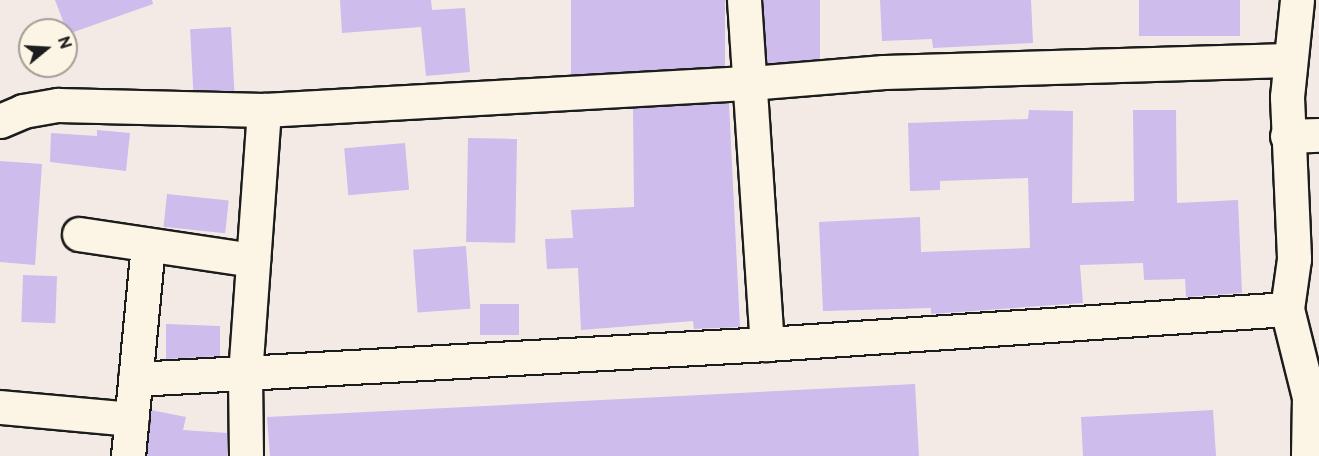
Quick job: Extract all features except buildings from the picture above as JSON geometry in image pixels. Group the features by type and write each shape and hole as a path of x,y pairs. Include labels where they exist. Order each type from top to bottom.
{"street":[{"path":"744,0 767,344"},
{"path":"1304,15 1289,60 1303,135 1306,259 1287,309 1314,397 1308,456"},
{"path":"0,121 23,111 58,105 264,110 750,83 884,72 1289,60"},
{"path":"246,456 245,375 264,110"},
{"path":"79,234 253,261"},
{"path":"128,456 148,244"},
{"path":"135,379 245,375 767,344 1287,309"},
{"path":"0,407 131,419"}]}
